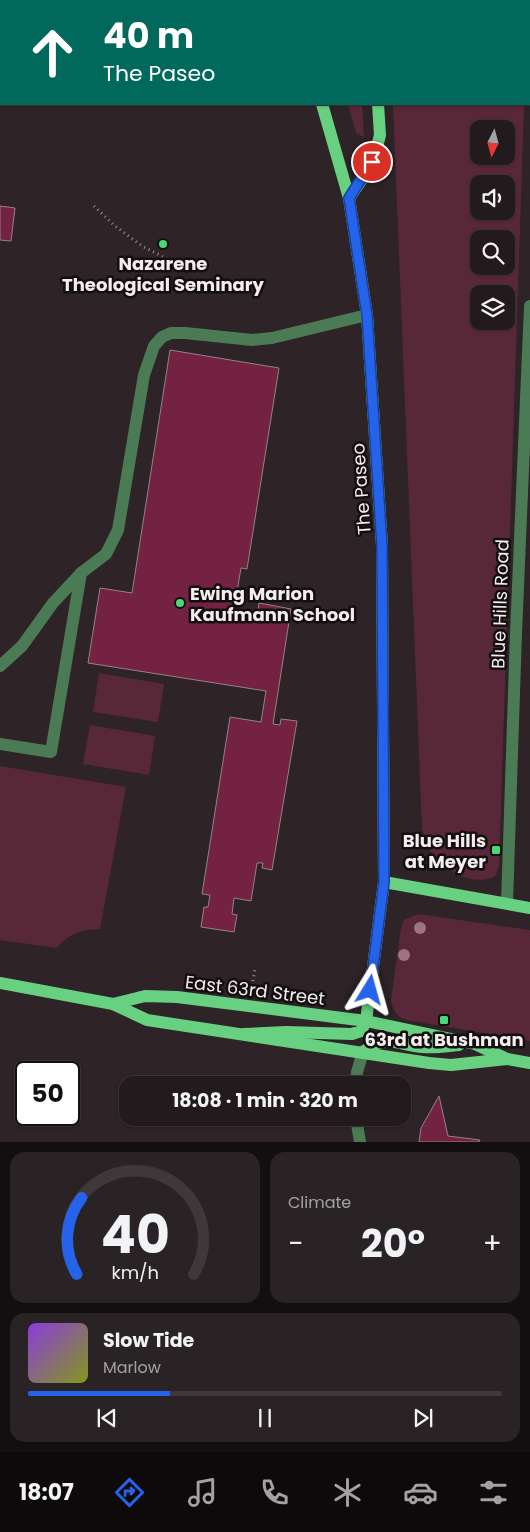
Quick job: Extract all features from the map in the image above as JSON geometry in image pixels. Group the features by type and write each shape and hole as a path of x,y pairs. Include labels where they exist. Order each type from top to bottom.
{"main road":[{"name":"The Paseo","path":"322,105 349,198 367,315 382,546 384,882 366,1021"},
{"path":"349,198 372,162 380,135 378,105"},
{"path":"384,882 530,908"},
{"name":"East 63rd Street","path":"0,983 113,1004 147,1020 451,1065 507,1059"},
{"name":"East 63rd Street","path":"113,1004 145,996 177,997 366,1021 475,1044 507,1059 530,1063"},
{"path":"244,1034 286,1032 352,1034 361,1031 366,1021"},
{"path":"363,1052 375,1043 391,1041 423,1047 475,1044"}],"street":[{"name":"Blue Hills Road","path":"507,903 530,306"},
{"path":"0,666 22,646 53,603 82,573 106,554 118,530 144,375 154,346 162,337 171,333 185,333 252,340 272,338 367,315"},
{"path":"0,744 52,752 82,573"},
{"path":"357,1076 363,1052"},
{"path":"357,1126 360,1142"}],"path":[{"path":"94,206 115,226 142,246 177,264"},
{"path":"252,986 255,969"}],"shaded area":[{"path":"348,105 362,105 364,137 356,133"},
{"path":"393,105 524,105 499,867 495,876 487,879 470,879 445,867 432,854 422,828"},
{"path":"99,673 164,684 158,722 93,712"},
{"path":"90,725 155,736 149,775 83,764"},
{"path":"0,766 126,787 100,929 76,933 57,948 0,940"},
{"path":"418,914 530,930 530,1041 406,1020 397,1015 391,1000 401,928 404,920"}],"building":[{"path":"0,206 15,208 11,241 0,240"},
{"name":"Ewing Marion Kaufmann School","path":"170,350 279,368 247,569 241,568 234,610 257,614 259,603 291,609 273,724 280,725 281,719 297,721 272,870 262,868 263,863 257,863 251,901 234,898 232,914 237,915 234,932 201,927 204,907 208,907 210,895 202,894 230,717 261,722 266,691 88,663 100,588 132,593"},
{"path":"439,1096 448,1136 480,1140 479,1142 419,1142 421,1128"}],"place":[{"name":"Nazarene Theological Seminary","path":"163,244"},
{"name":"Ewing Marion Kaufmann School","path":"180,603"},
{"name":"Blue Hills at Meyer","path":"496,850"},
{"name":"63rd at Bushman","path":"444,1020"}],"route":[{"path":"370,990 384,882 382,546 367,315 349,198 372,162"}]}
